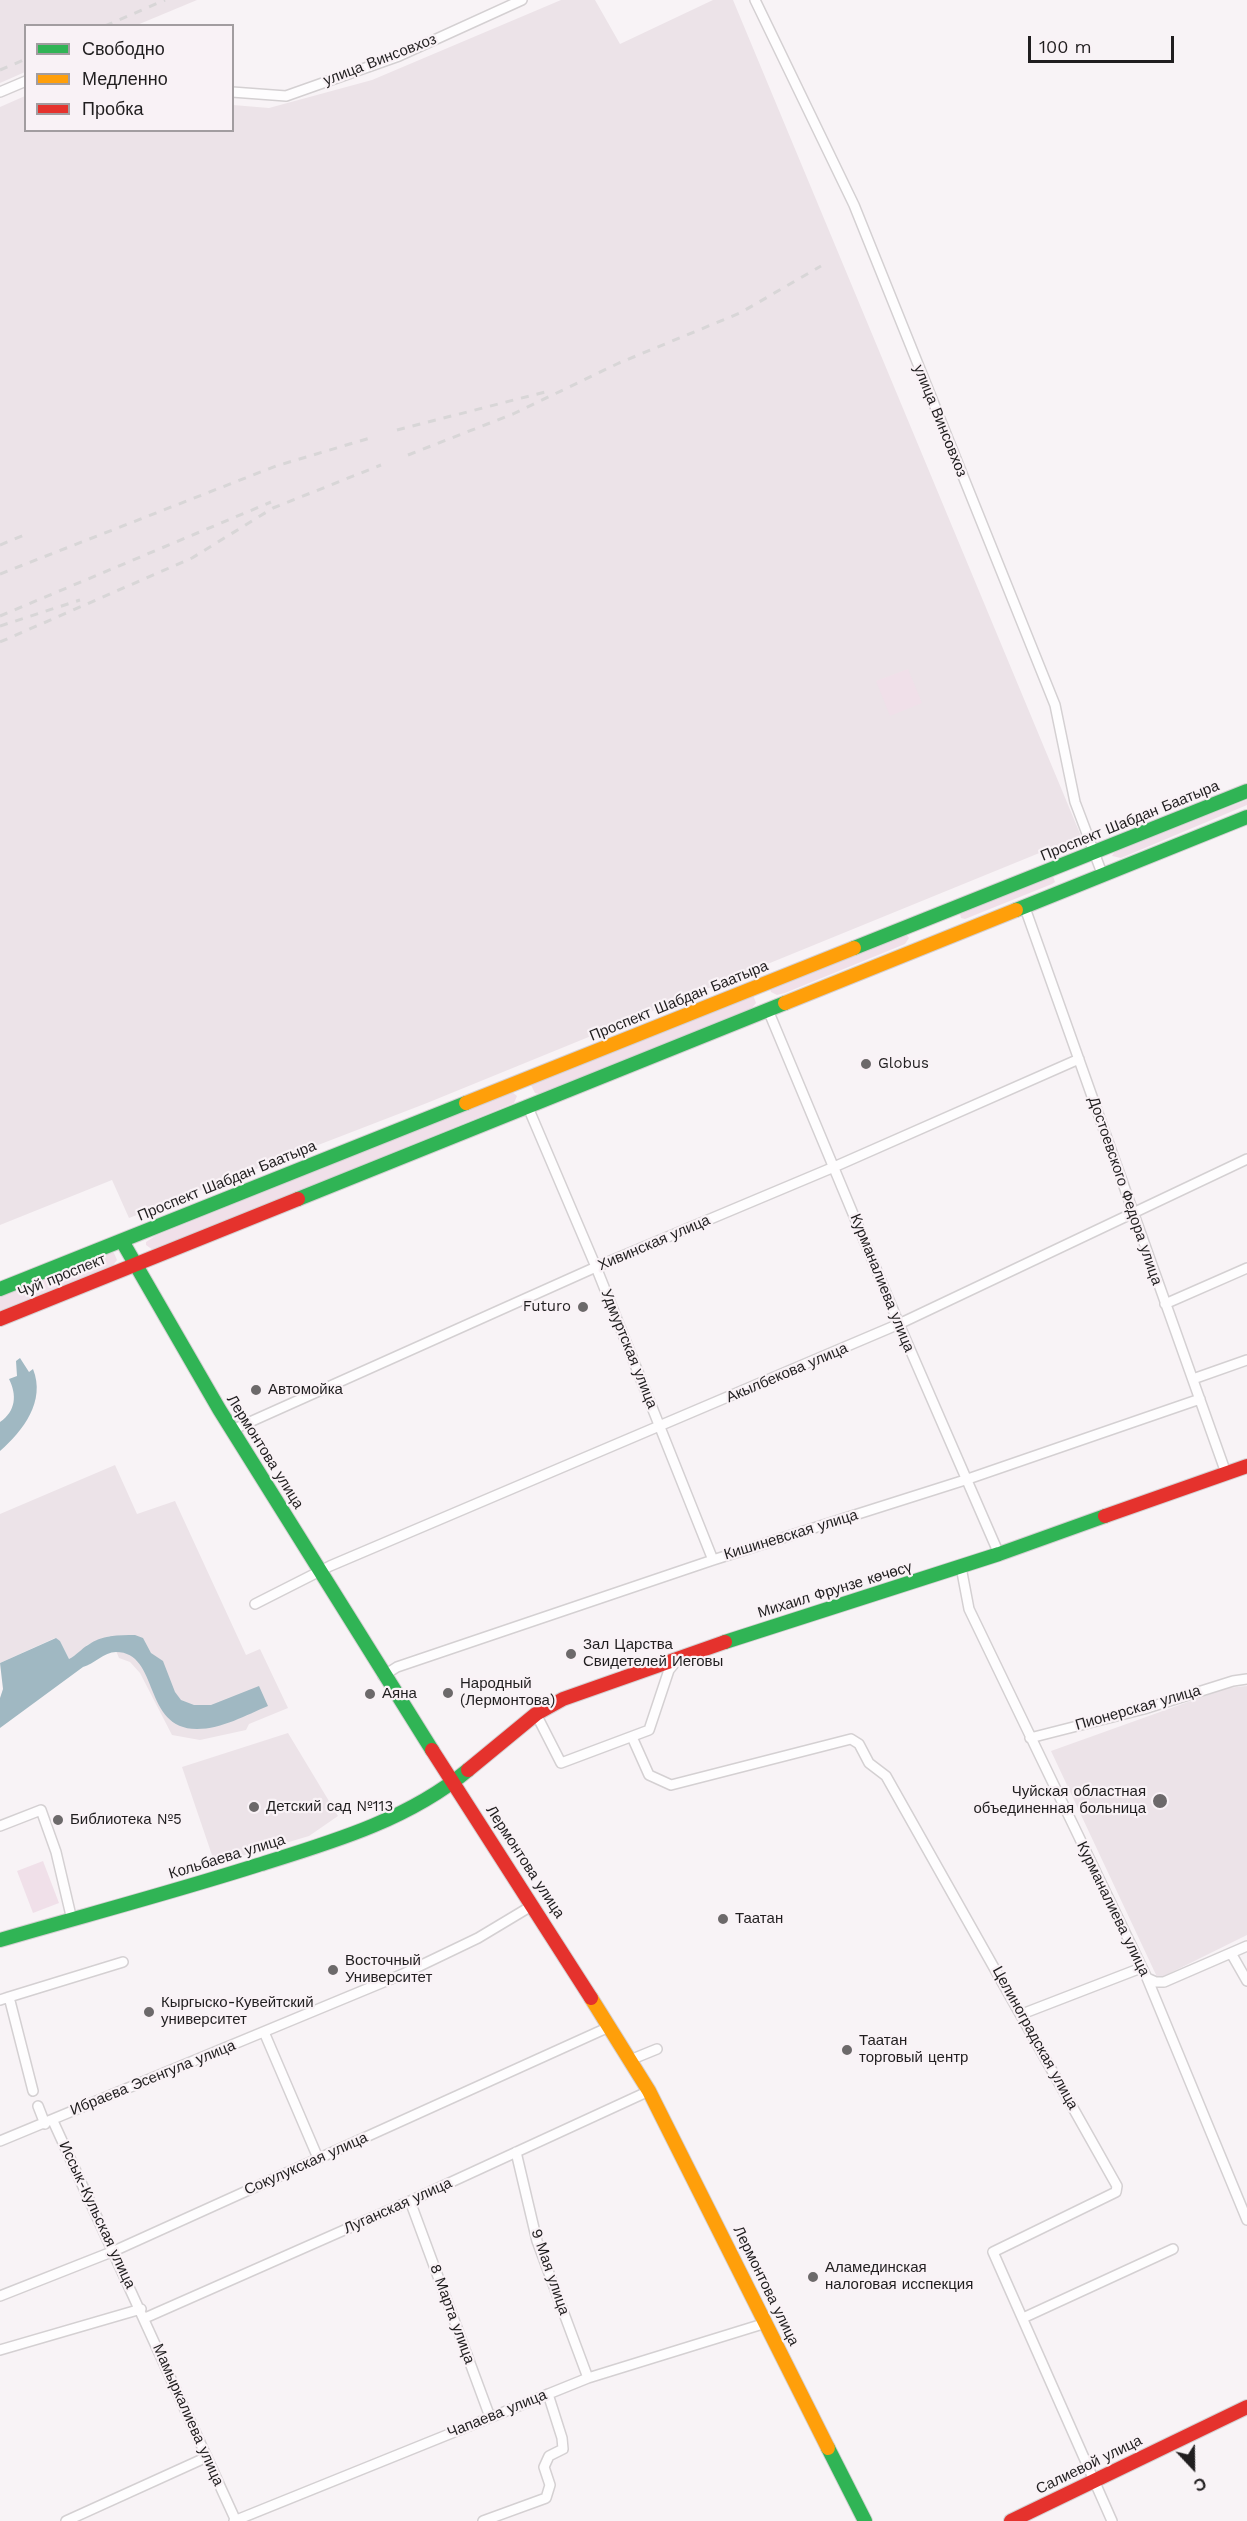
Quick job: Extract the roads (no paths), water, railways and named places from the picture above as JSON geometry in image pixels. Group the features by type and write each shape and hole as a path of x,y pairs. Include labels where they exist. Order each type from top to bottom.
{"main road":[{"name":"Проспект Шабдан Баатыра","path":"122,1240 519,1084 1247,791"},
{"path":"135,1264 1247,817"},
{"path":"948,911 957,934"},
{"path":"909,927 920,949"},
{"path":"758,987 768,1010"},
{"path":"519,1084 527,1105"},
{"name":"Лермонтова улица","path":"122,1240 232,1430 383,1676 533,1905 649,2091 866,2521"},
{"name":"Чуй проспект","path":"0,1289 122,1240"},
{"name":"Чуй проспект","path":"0,1319 135,1264"},
{"name":"Михаил Фрунзе көчөсү","path":"454,1782 536,1714 563,1699 680,1656 960,1568 1247,1466"},
{"name":"Кольбаева улица","path":"0,1940 356,1834 408,1809 454,1782"},
{"name":"Салиевой улица","path":"1011,2521 1247,2407"}],"street":[{"name":"улица Винсовхоз","path":"234,92 286,96 399,56 522,0"},
{"name":"улица Винсовхоз","path":"755,0 854,205 1055,705 1075,802 1103,876"},
{"path":"0,92 24,82"},
{"name":"Достоевского Федора улица","path":"1025,908 1226,1473"},
{"name":"Курманалиева улица","path":"768,1010 965,1480 999,1554"},
{"name":"Хивинская улица","path":"232,1430 596,1267 834,1167 1079,1059"},
{"name":"Удмуртская улица","path":"527,1105 596,1267 713,1560"},
{"name":"Акылбекова улица","path":"255,1604 319,1571 899,1324 1247,1159"},
{"path":"1165,1304 1247,1268"},
{"path":"1193,1379 1247,1360"},
{"name":"Кишиневская улица","path":"383,1676 397,1667 713,1560 965,1480 1200,1399"},
{"name":"Курманалиева улица","path":"960,1568 969,1609 1147,1978 1247,2220"},
{"path":"536,1714 561,1763 632,1737 648,1730 669,1670 680,1656"},
{"name":"Пионерская улица","path":"1030,1738 1144,1709 1233,1681 1247,1679"},
{"name":"Целиноградская улица","path":"632,1737 649,1775 671,1785 851,1739 856,1741 869,1763 886,1776 1022,2014 1117,2189 993,2252 1112,2521"},
{"path":"0,1826 41,1810 56,1852 72,1920"},
{"name":"Ибраева Эсенгула улица","path":"0,2141 264,2032 435,1958 478,1938 533,1905"},
{"path":"1147,1978 1156,1982 1164,1982 1247,1946"},
{"path":"1232,1953 1247,1981"},
{"path":"33,2091 4,1999 123,1962"},
{"path":"1022,2014 1142,1968"},
{"name":"Сокулукская улица","path":"0,2296 114,2251 609,2027"},
{"path":"264,2032 318,2158"},
{"path":"630,2060 657,2049"},
{"name":"Луганская улица","path":"0,2350 143,2313 410,2201 649,2091"},
{"name":"Иссык-Кульская улица","path":"38,2106 49,2122 143,2313"},
{"name":"9 Мая улица","path":"516,2152 537,2241 588,2378"},
{"name":"8 Марта улица","path":"410,2201 490,2417"},
{"path":"1023,2318 1173,2249"},
{"name":"Мамыркалиева улица","path":"143,2313 235,2521"},
{"name":"Чапаева улица","path":"235,2521 588,2378 766,2324"},
{"path":"483,2521 546,2498 550,2485 544,2467 549,2456 562,2449 562,2438 548,2394"},
{"path":"66,2521 207,2457"}],"water":[{"path":"20,1358 29,1372 33,1369 37,1392 24,1425 0,1451 0,1422 9,1413 14,1402 9,1379 17,1376 16,1361"},
{"path":"135,1635 143,1638 151,1653 163,1661 175,1692 181,1700 194,1705 211,1705 259,1686 268,1706 216,1727 197,1729 180,1726 167,1717 159,1705 139,1664 130,1655 116,1652 107,1654 83,1667 0,1728 0,1698 3,1689 0,1663 56,1638 60,1641 69,1659 104,1637"}],"railway":[{"path":"110,24 165,0"},
{"path":"0,70 24,60"},
{"path":"408,455 513,414 619,363 740,313 821,266"},
{"path":"397,430 545,392"},
{"path":"0,574 276,466 370,438"},
{"path":"0,642 192,558 273,508 381,465"},
{"path":"0,616 271,502"},
{"path":"0,545 24,535"},
{"path":"0,626 80,600"}],"place":[{"name":"Globus","path":"866,1064"},
{"name":"Futuro","path":"583,1307"},
{"name":"Автомойка","path":"256,1390"},
{"name":"Зал Царства Свидетелей Иеговы","path":"571,1654"},
{"name":"Народный (Лермонтова)","path":"448,1693"},
{"name":"Аяна","path":"370,1694"},
{"name":"Чуйская областная объединенная больница","path":"1160,1801"},
{"name":"Детский сад №113","path":"254,1807"},
{"name":"Библиотека №5","path":"58,1820"},
{"name":"Таатан","path":"723,1919"},
{"name":"Восточный Университет","path":"333,1970"},
{"name":"Кыргыско-Кувейтский университет","path":"149,2012"},
{"name":"Таатан торговый центр","path":"847,2050"},
{"name":"Аламединская налоговая исспекция","path":"813,2277"}]}
